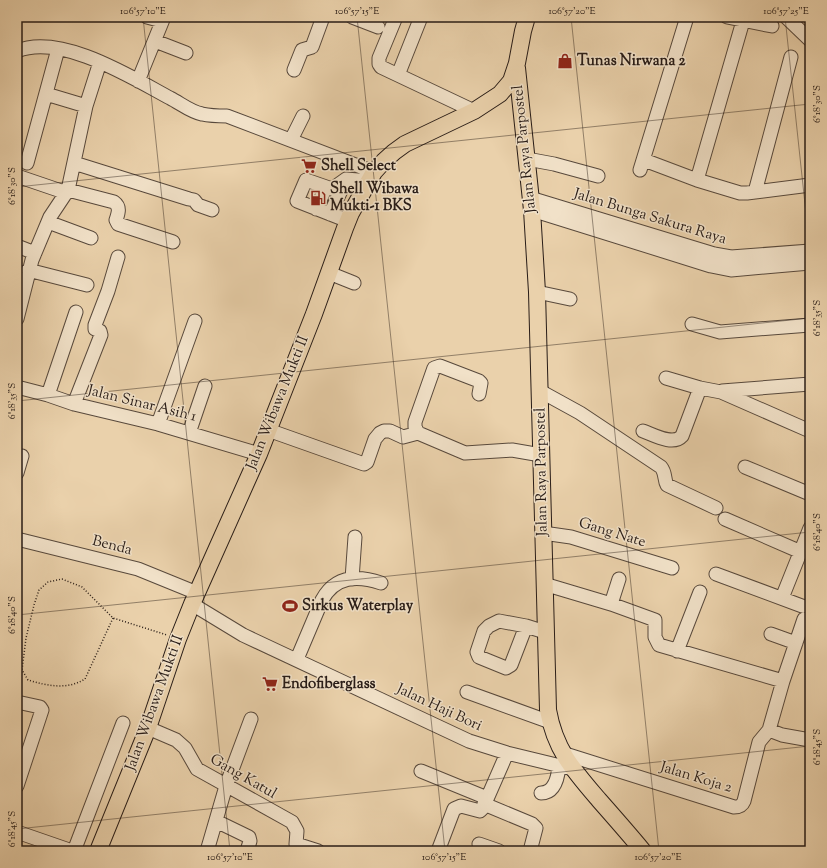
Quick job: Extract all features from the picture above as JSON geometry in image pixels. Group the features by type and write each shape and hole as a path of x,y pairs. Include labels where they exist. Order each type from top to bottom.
{"main road":[{"name":"Jalan Wibawa Mukti II","path":"98,851 148,728 178,638 259,454 348,221 372,177 384,161 405,144 474,111 504,90 511,81 517,62 527,17"},
{"name":"Jalan Raya Parpostel","path":"517,62 531,204 536,292 540,391 545,632 550,722 565,763 643,851"}],"street":[{"path":"138,81 163,19 147,17"},
{"path":"294,70 302,50 312,47 323,17"},
{"path":"352,17 378,27"},
{"path":"396,17 379,58 379,64 381,67 474,111"},
{"path":"398,75 421,17"},
{"path":"687,17 642,165 740,193 810,185"},
{"path":"727,17 772,26"},
{"path":"786,17 810,40"},
{"path":"697,180 743,21"},
{"path":"155,41 186,53"},
{"path":"17,51 36,46 76,52 100,62 200,114 227,116 291,140 372,177"},
{"path":"27,163 58,49"},
{"path":"755,192 791,57"},
{"path":"17,319 28,270 48,222 67,192 86,106 100,62"},
{"path":"46,94 86,106"},
{"path":"291,140 303,116"},
{"path":"527,159 554,164 598,176"},
{"path":"74,163 190,198 198,205 212,210"},
{"path":"17,176 67,192 114,202 119,207 116,220 118,224 174,242"},
{"path":"348,221 297,201 306,180 332,189 346,179 372,177"},
{"path":"330,214 346,179"},
{"path":"316,209 326,186"},
{"name":"Jalan Bunga Sakura Raya","path":"531,204 712,260 731,270 810,263"},
{"path":"48,222 91,238"},
{"path":"17,246 35,253"},
{"name":"Jalan Bunga Sakura Raya","path":"712,260 731,257 810,251"},
{"path":"74,404 101,334 100,331 95,328 95,325 108,291 118,257"},
{"path":"28,270 87,285"},
{"path":"329,273 354,283"},
{"path":"536,292 570,299"},
{"path":"48,395 76,312"},
{"path":"158,424 195,321"},
{"path":"692,324 720,332 810,325"},
{"path":"418,433 415,427 415,422 434,368 440,366 479,381 481,383 479,394"},
{"path":"666,378 700,388 721,392 810,431"},
{"path":"721,392 810,384"},
{"path":"189,433 205,386"},
{"name":"Jalan Sinar Asih 1","path":"17,387 74,404 158,424 259,454"},
{"path":"642,431 673,441 679,440 682,436 700,388"},
{"path":"540,391 580,413 661,467 667,485 716,508"},
{"path":"268,430 364,464 367,462 376,439 380,433 384,431 390,431 403,437 418,433 465,453 512,450 541,454"},
{"path":"17,473 22,456"},
{"path":"745,467 810,494"},
{"path":"724,519 801,552"},
{"path":"782,598 810,528"},
{"name":"Gang Nate","path":"543,533 571,536 672,568"},
{"path":"352,579 355,537"},
{"name":"Benda","path":"17,539 138,569 194,599"},
{"path":"716,574 802,606"},
{"path":"296,659 326,592 336,584 352,579 369,579 381,583"},
{"path":"611,604 620,579"},
{"path":"544,584 611,604 655,620 656,637 659,645 783,681"},
{"path":"677,651 700,592"},
{"name":"Jalan Haji Bori","path":"194,599 243,635 469,741 506,753 565,763"},
{"path":"807,621 796,643 769,730 782,735 810,740"},
{"path":"526,626 545,632"},
{"path":"771,634 796,643"},
{"path":"468,692 550,722"},
{"path":"17,702 40,707 42,710 17,786"},
{"path":"206,851 226,786 251,719"},
{"path":"17,832 73,851 122,723"},
{"name":"Gang Katul","path":"148,728 176,740 185,748 197,770 292,822 297,831 296,844 318,851"},
{"name":"Jalan Koja 2","path":"565,763 734,807 739,807 744,801 759,742 769,730"},
{"path":"438,851 454,809 461,806 480,811 486,801 506,753"},
{"path":"541,793 546,793 555,784 565,763"},
{"path":"421,771 532,824 536,828 530,851"},
{"path":"216,821 249,837 250,841 247,851"},
{"path":"17,841 46,851"},
{"path":"479,844 499,851"}],"path":[{"path":"113,618 85,678 76,684 60,686 28,680 22,670 26,638 39,590 48,582 62,580 82,587 113,618 178,638"}],"place":[{"name":"Tunas Nirwana 2","path":"565,61"},
{"name":"Shell Select","path":"309,166"},
{"name":"Shell Wibawa Mukti-1 BKS","path":"318,198"},
{"name":"Sirkus Waterplay","path":"290,606"},
{"name":"Endofiberglass","path":"270,684"}]}
